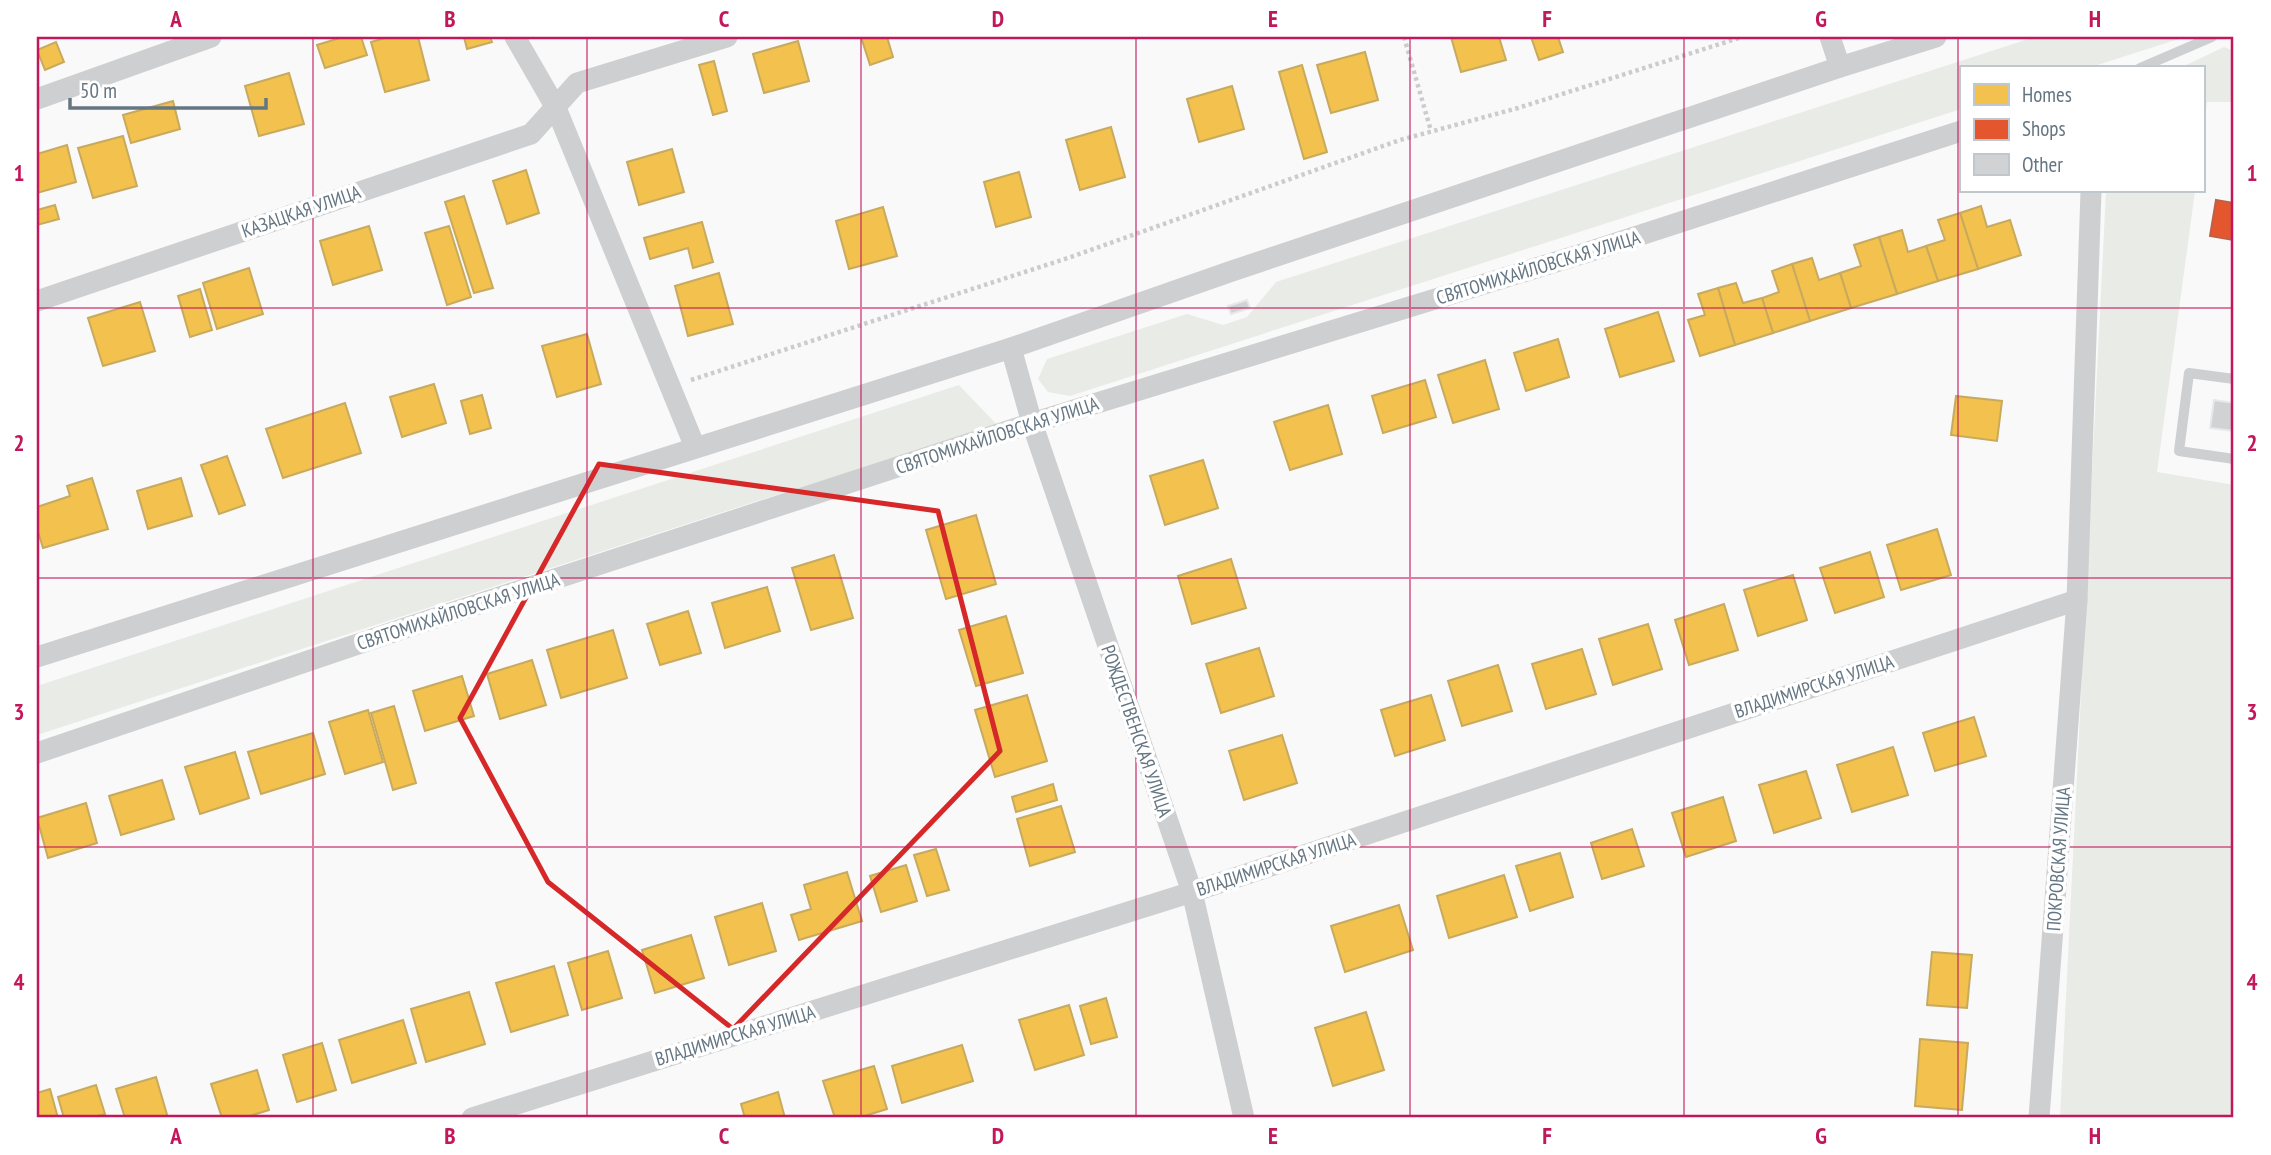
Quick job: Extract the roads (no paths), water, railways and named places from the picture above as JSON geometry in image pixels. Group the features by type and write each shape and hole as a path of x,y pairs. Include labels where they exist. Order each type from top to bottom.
{"street":[{"path":"37,99 211,37"},
{"path":"515,37 555,108 695,447"},
{"name":"КАЗАЦКАЯ УЛИЦА","path":"37,300 531,134 577,83 727,37"},
{"path":"1830,37 1840,67"},
{"path":"37,657 1010,348 1232,271 1936,37"},
{"name":"СВЯТОМИХАЙЛОВСКАЯ УЛИЦА","path":"37,753 418,624 1032,423 1585,253 1960,131"},
{"name":"ПОКРОВСКАЯ УЛИЦА","path":"2039,1118 2077,600 2091,192"},
{"name":"РОЖДЕСТВЕНСКАЯ УЛИЦА","path":"1010,348 1032,423 1192,892 1244,1118"},
{"name":"ВЛАДИМИРСКАЯ УЛИЦА","path":"472,1118 1192,892 2077,600"}],"lane":[{"path":"2145,66 2212,37"},
{"path":"2234,379 2189,373 2179,451 2234,459"}]}
